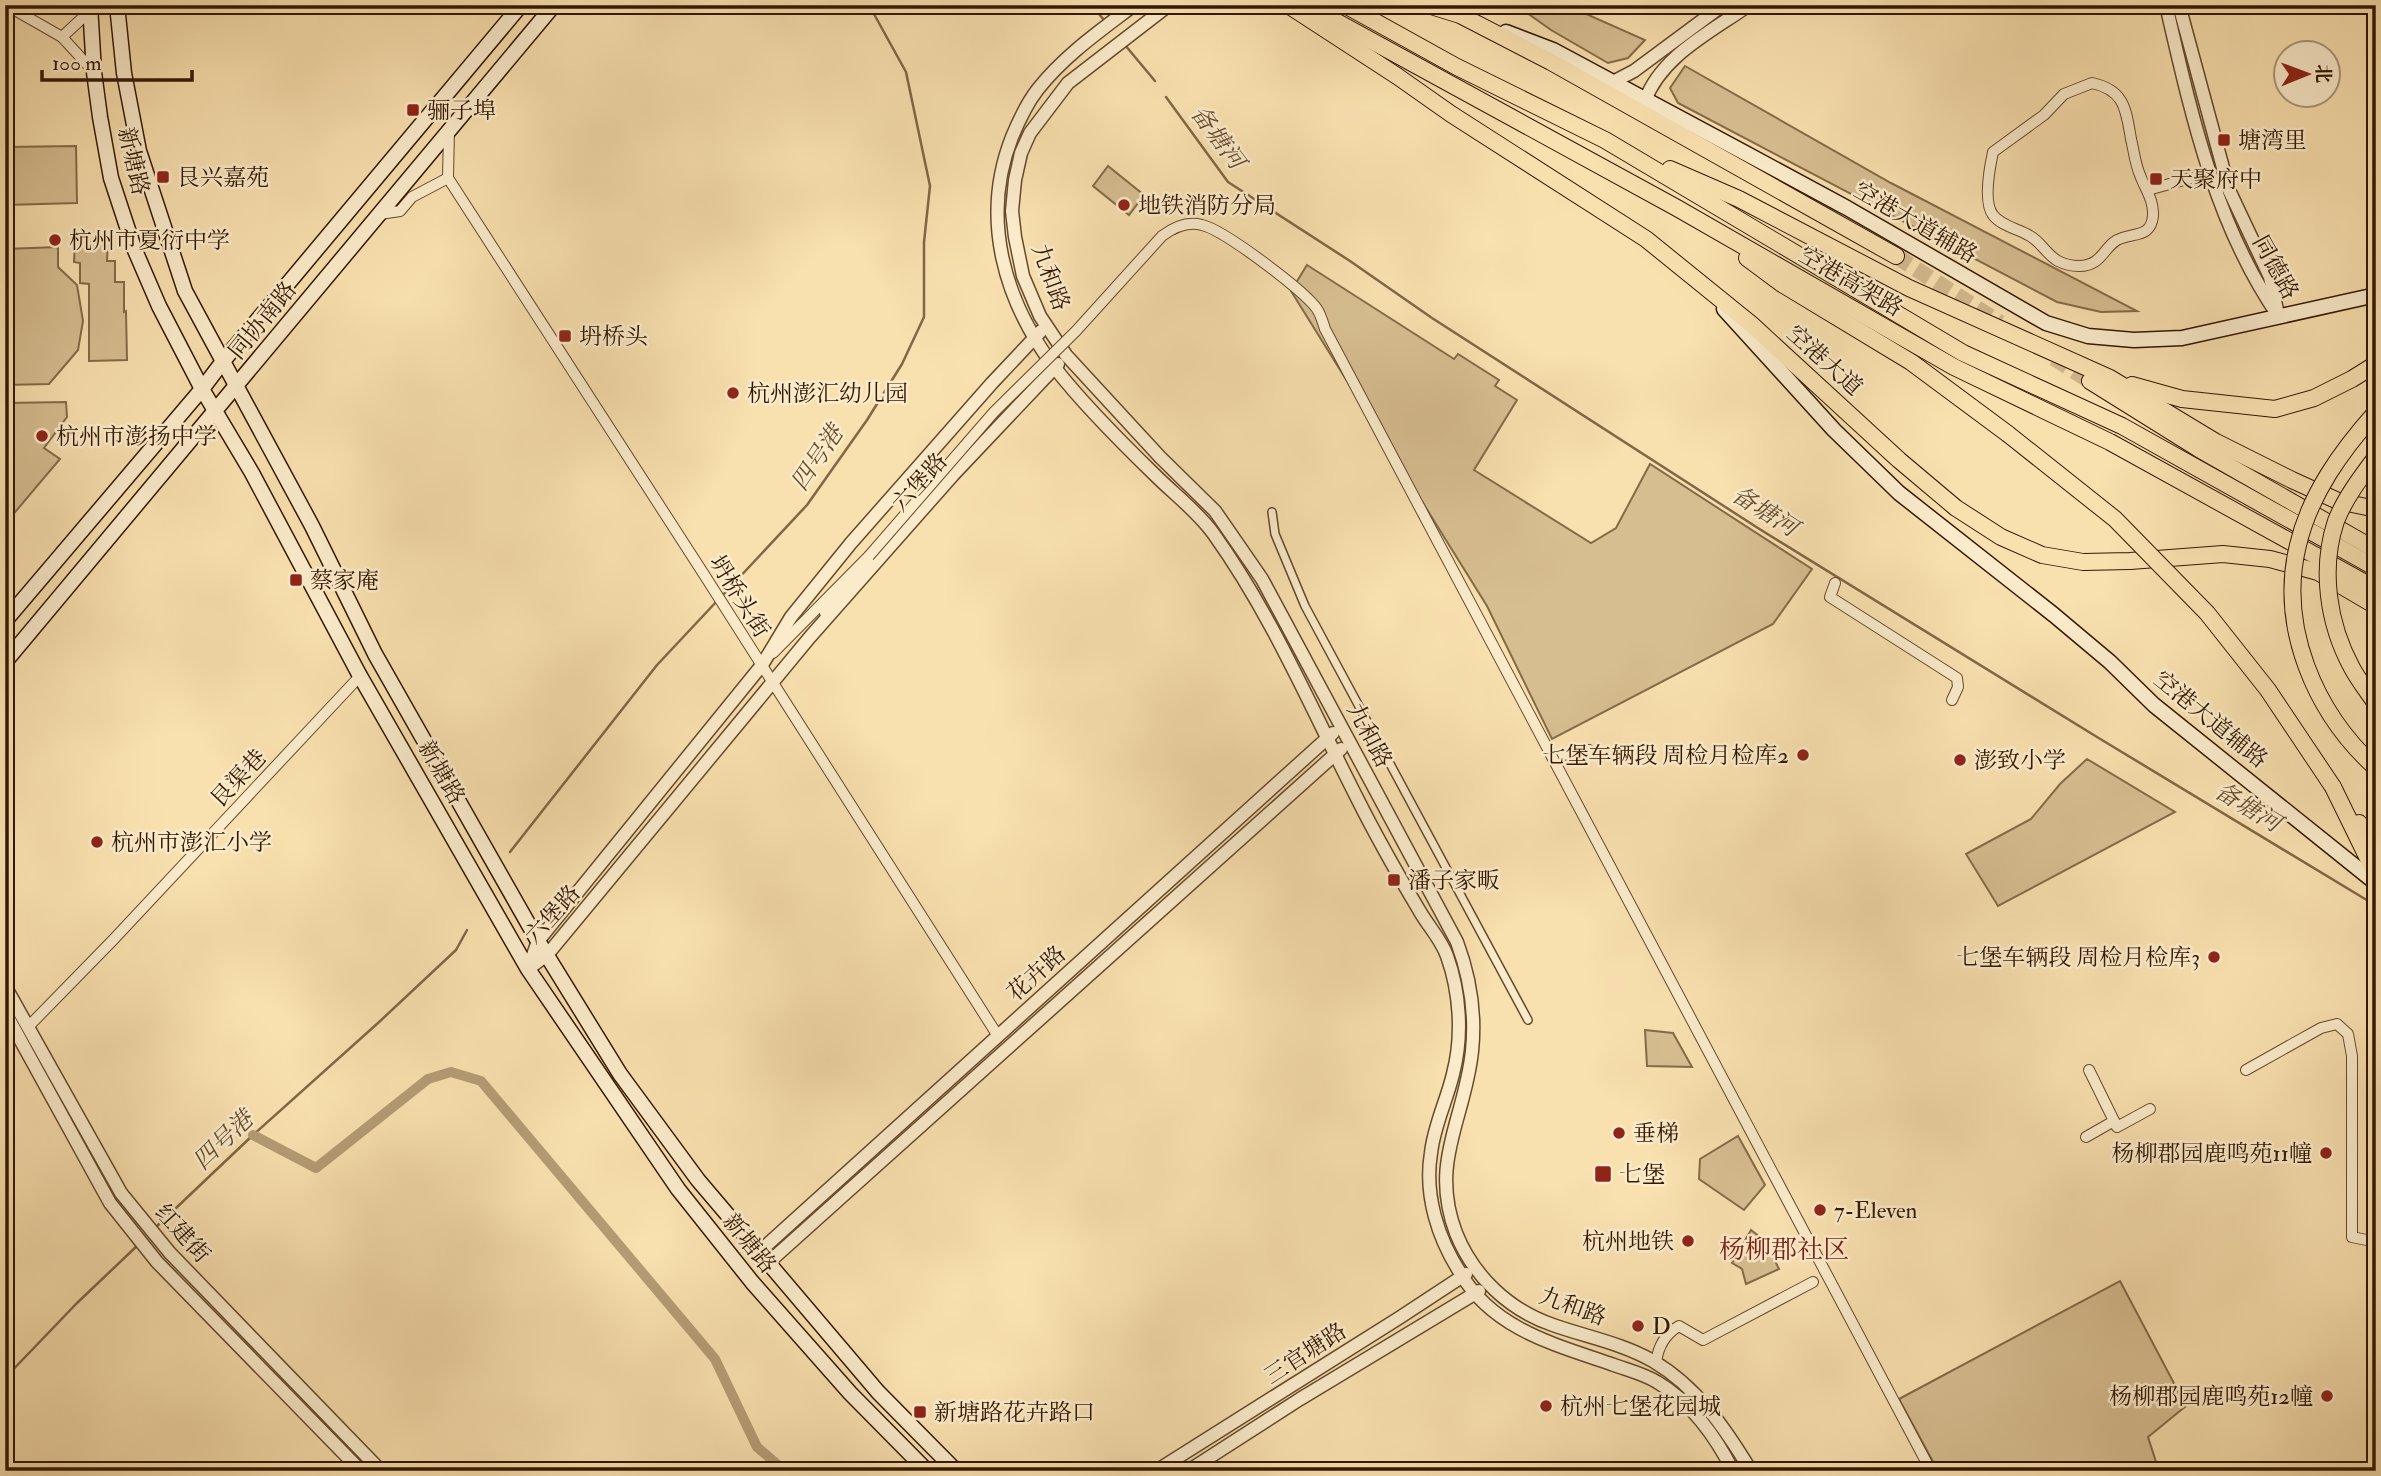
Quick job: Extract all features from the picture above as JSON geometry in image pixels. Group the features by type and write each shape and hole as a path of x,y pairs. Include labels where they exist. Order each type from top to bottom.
{"main road":[{"name":"新塘路","path":"117,5 124,74 139,151 185,291 274,459 313,526 375,654 538,941 620,1074 698,1180 878,1392 956,1471"},
{"name":"同协南路","path":"5,621 521,5"},
{"name":"同协南路","path":"5,662 554,5"},
{"name":"空港大道","path":"1288,5 1646,239 1751,324 1899,460 1956,508 2001,537 2042,555 2083,562 2223,554 2270,559 2318,572 2376,606"},
{"name":"空港高架路","path":"1306,5 1677,208 1954,367 2110,442 2376,589"},
{"name":"空港高架路","path":"1345,5 1457,67 1605,140 1963,352 2122,426 2376,568"},
{"path":"1427,5 1460,15 1552,62 1896,256"},
{"name":"新塘路","path":"90,8 94,72 111,178 134,248 159,306 202,389 252,473 360,676 528,969 678,1189 744,1272 850,1392 927,1471"},
{"name":"空港大道辅路","path":"1460,15 1553,50 1836,202 2046,323 2088,336 2134,340 2182,338 2376,295"},
{"path":"1605,140 1739,199 1909,288 2110,378 2217,442 2291,480 2338,501 2376,509"},
{"path":"1677,208 1783,284 1911,362 2008,434 2115,519 2207,613 2268,690 2333,787 2376,845"},
{"name":"空港大道辅路","path":"1686,270 1834,430 1899,493 2054,615 2110,662 2154,705 2376,883"},
{"path":"2110,378 2182,399 2275,409 2314,398 2376,364"},
{"path":"2090,381 2199,449 2376,550"},
{"path":"2376,411 2350,442 2310,509 2298,544 2293,572 2294,612 2299,641 2317,692 2344,734 2376,768"},
{"path":"2376,457 2353,488 2336,521 2326,563 2332,618 2351,667 2376,704"},
{"path":"2333,787 2376,875"}],"street":[{"path":"6,5 62,37 94,72"},
{"name":"九和路","path":"1134,5 1063,60 1034,93 1015,130 1000,175 997,232 999,253 1013,298 1055,367 1151,472 1211,529 1254,595 1357,799 1410,895 1442,944 1451,968 1458,1004 1459,1030 1454,1071 1431,1152 1430,1195 1445,1247 1462,1276 1474,1294 1506,1321 1524,1332 1653,1380 1664,1387 1695,1414 1733,1471"},
{"name":"九和路","path":"1169,5 1068,83 1030,133 1021,153 1012,211 1014,237 1031,298 1066,355 1160,457 1215,511 1262,579 1457,942 1467,968 1473,1023 1472,1052 1446,1157 1445,1174 1449,1212 1475,1268 1488,1285 1533,1317 1611,1342 1656,1363 1689,1388 1719,1420 1751,1471"},
{"path":"1611,83 1634,71 1723,5"},
{"path":"1645,101 1656,76 1668,63 1749,5"},
{"name":"同德路","path":"2166,5 2209,173 2230,227 2257,282 2279,317"},
{"name":"同德路","path":"2179,5 2229,190 2270,277 2279,317"},
{"path":"62,37 90,8"},
{"path":"2092,83 2106,86 2117,94 2126,112 2140,177 2148,190 2153,216 2148,229 2143,234 2120,238 2100,259 2079,266 2055,259 2029,235 1993,215 1989,207 1988,178 1993,152 2044,115 2064,94 2092,83"},
{"path":"379,214 400,211 412,197 448,177 449,130"},
{"path":"2148,190 2209,173"},
{"name":"坍桥头街","path":"448,177 998,1036"},
{"path":"810,637 834,599 869,556 994,412 1076,331 1162,236 1172,228 1184,224 1202,224 1235,241 1307,298 1317,310 1325,330 1931,1471"},
{"name":"六堡路","path":"528,969 538,941 762,665 791,617 851,543 1046,326"},
{"name":"六堡路","path":"528,969 547,956 810,637 953,475 1066,355"},
{"path":"1272,512 1275,534 1306,606 1528,1020"},
{"path":"762,665 869,556"},
{"path":"1835,583 1830,597 1957,678 1958,687 1952,700"},
{"name":"艮渠巷","path":"28,1027 104,950 360,676"},
{"name":"花卉路","path":"763,1258 998,1036 1341,725"},
{"name":"花卉路","path":"763,1258 1349,741"},
{"path":"1552,757 1590,750"},
{"name":"红建街","path":"5,986 121,1193 170,1253 381,1471"},
{"name":"红建街","path":"5,1012 110,1203 157,1262 361,1471"},
{"path":"2246,1069 2321,1028 2337,1024 2348,1034 2352,1055 2352,1237 2376,1242"},
{"path":"2088,1070 2117,1127 2150,1109"},
{"path":"2085,1137 2114,1121"},
{"name":"三官塘路","path":"1156,1471 1475,1268"},
{"path":"1656,1363 1657,1352 1668,1333 1679,1326 1703,1340 1813,1282"},
{"name":"三官塘路","path":"1188,1471 1300,1399 1488,1285"}],"shaded area":[{"path":"1523,5 1566,5 1645,40 1628,58 1608,63 1551,30 1520,8"},
{"path":"1685,66 1891,183 2137,311 2101,312 2057,302 1678,103 1670,88"},
{"path":"76,146 77,203 5,205 5,147"},
{"path":"1108,166 1144,195 1129,215 1093,186"},
{"path":"75,242 108,242 107,261 115,261 115,282 124,282 127,360 89,361 89,284 80,283 80,263 74,262"},
{"path":"58,247 58,267 77,285 83,321 78,350 49,384 5,385 5,249"},
{"path":"1307,265 1454,359 1458,354 1499,380 1495,386 1517,400 1474,470 1591,543 1616,528 1650,464 1812,569 1773,624 1552,739 1487,606 1291,291"},
{"name":"杭州市澎扬中学","path":"66,402 67,417 44,448 60,459 5,524 5,403"},
{"path":"2087,759 2175,812 1998,906 1966,854 2031,819 2060,784"},
{"path":"1645,1030 1673,1033 1692,1067 1647,1066"},
{"path":"1738,1136 1765,1185 1744,1210 1699,1179 1700,1159"},
{"path":"1751,1230 1765,1241 1779,1269 1746,1284 1742,1269 1732,1263"},
{"path":"2120,1281 2186,1406 2148,1437 2159,1471 1938,1471 1899,1399"}],"waterway":[{"name":"四号港","path":"722,596 807,505 867,420 902,364 924,317 924,242 930,186 906,72 869,5"},
{"name":"备塘河","path":"1091,5 1105,21"},
{"name":"备塘河","path":"1125,45 1155,81"},
{"name":"备塘河","path":"1166,97 1228,182 1432,318 1761,530 2370,902 2376,916"},
{"name":"四号港","path":"510,852 657,665 717,601"},
{"name":"四号港","path":"156,1227 456,950 467,930"},
{"path":"253,1135 316,1168 428,1079 451,1072 481,1081 715,1359 757,1447 785,1471"},
{"name":"四号港","path":"5,1378 77,1303 139,1244"}],"tunnel":[{"path":"1896,256 2000,323"},
{"path":"2054,358 2090,381"}],"place":[{"name":"骊子埠","path":"413,110"},
{"name":"塘湾里","path":"2224,140"},
{"name":"艮兴嘉苑","path":"163,177"},
{"name":"天聚府中","path":"2156,179"},
{"name":"地铁消防分局","path":"1124,205"},
{"name":"杭州市夏衍中学","path":"55,240"},
{"name":"坍桥头","path":"565,336"},
{"name":"杭州澎汇幼儿园","path":"733,393"},
{"name":"杭州市澎扬中学","path":"42,436"},
{"name":"蔡家庵","path":"296,580"},
{"name":"七堡车辆段 周检月检库2","path":"1803,755"},
{"name":"澎致小学","path":"1960,760"},
{"name":"杭州市澎汇小学","path":"97,842"},
{"name":"潘子家畈","path":"1394,880"},
{"name":"七堡车辆段 周检月检库3","path":"2214,957"},
{"name":"垂梯","path":"1619,1133"},
{"name":"杨柳郡园鹿鸣苑11幢","path":"2326,1153"},
{"name":"七堡","path":"1603,1174"},
{"name":"7-Eleven","path":"1820,1210"},
{"name":"杭州地铁","path":"1688,1241"},
{"name":"D","path":"1638,1326"},
{"name":"杨柳郡园鹿鸣苑12幢","path":"2327,1396"},
{"name":"杭州七堡花园城","path":"1546,1406"},
{"name":"新塘路花卉路口","path":"920,1412"}],"district":[{"name":"杨柳郡社区","path":"1784,1249"}]}
